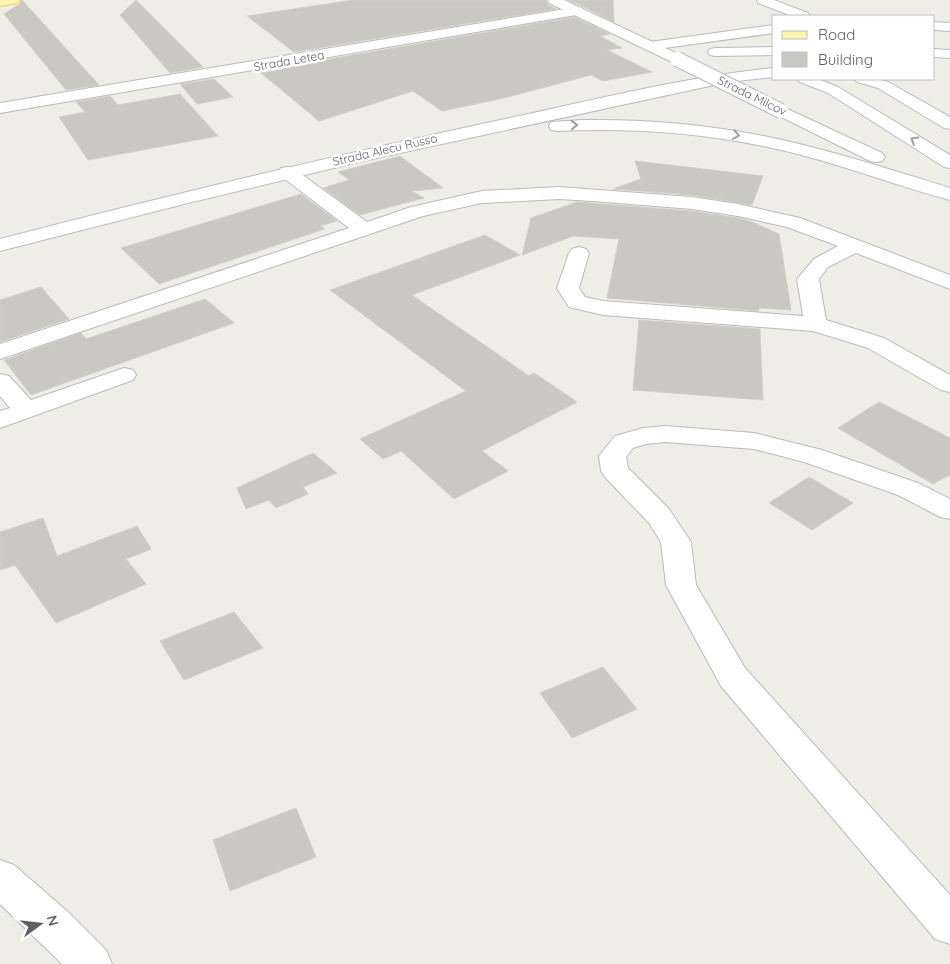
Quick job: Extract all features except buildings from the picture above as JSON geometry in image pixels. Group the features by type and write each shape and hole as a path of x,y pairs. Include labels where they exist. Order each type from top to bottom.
{"main road":[{"path":"0,2 14,0"}],"street":[{"name":"Strada Milcov","path":"554,0 950,193"},
{"path":"763,0 800,15"},
{"name":"Strada Letea","path":"0,108 265,65 577,11"},
{"path":"935,26 950,27"},
{"path":"663,52 772,29"},
{"path":"663,52 772,51"},
{"path":"935,53 950,54"},
{"path":"935,61 950,61"},
{"name":"Strada Alecu Russo","path":"0,245 287,172 455,134 728,77 772,72"},
{"path":"807,80 832,90 870,126 950,163"},
{"path":"869,80 884,82 950,124"},
{"path":"455,134 578,124 676,127 724,133 811,152 950,193"},
{"path":"825,132 870,126"},
{"path":"287,172 364,229"},
{"path":"0,352 364,229 449,203 482,197 559,193 692,204 738,210 793,222 950,283"},
{"path":"815,324 808,278 822,263 855,245"},
{"path":"579,253 568,288 577,302 603,308 815,324 876,343 950,385"},
{"path":"0,420 124,375"},
{"path":"0,381 26,410"},
{"path":"950,510 908,489 813,456 754,442 665,434 643,436 624,442 612,456 615,471 659,516 676,542 681,585 732,677 950,925"},
{"path":"0,878 53,926 91,964"}]}
